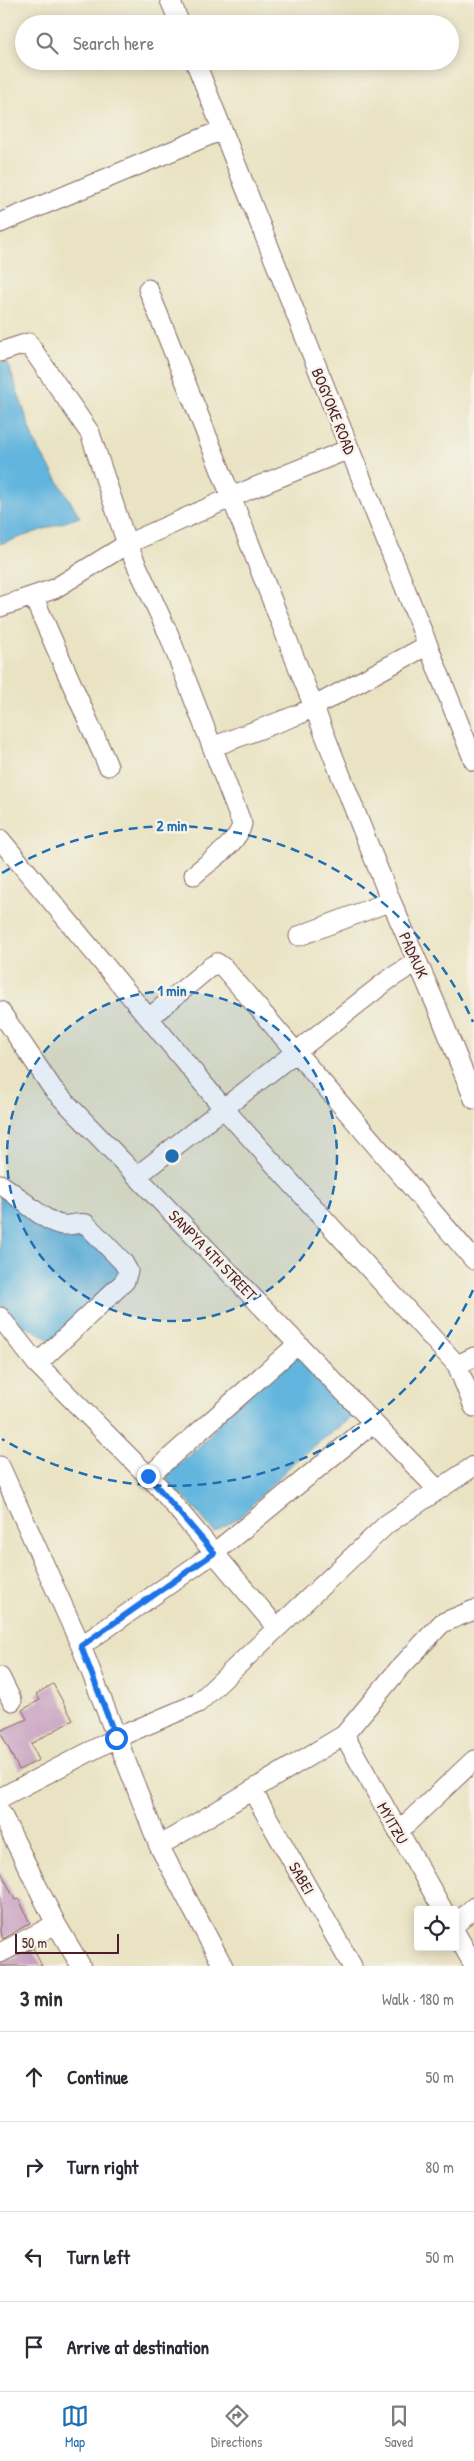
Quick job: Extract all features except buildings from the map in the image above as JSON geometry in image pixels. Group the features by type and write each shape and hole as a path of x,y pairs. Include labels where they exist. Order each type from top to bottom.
{"street":[{"path":"170,0 176,15"},
{"name":"BOGYOKE ROAD","path":"199,70 474,761"},
{"path":"0,223 222,130"},
{"name":"PADAUK","path":"148,289 233,496 313,708 391,902 437,1007 474,1099"},
{"path":"0,352 28,343 90,433 127,544 168,635 242,824 240,832 234,839 194,875"},
{"path":"0,607 54,589 127,544 233,496 350,449"},
{"path":"33,596 108,766"},
{"path":"212,747 313,708 428,645"},
{"path":"0,839 223,1107 466,1361 474,1407"},
{"path":"299,936 391,902"},
{"path":"137,1176 388,980 416,962"},
{"path":"149,1018 210,966 217,963 224,968 474,1260"},
{"name":"SANPYA 4TH STREET","path":"0,1011 52,1089 438,1490"},
{"path":"0,1184 46,1217 63,1225 78,1222 86,1224 123,1262 128,1271 125,1281 37,1364"},
{"path":"0,1317 37,1364 148,1476 278,1628"},
{"path":"148,1476 298,1344"},
{"path":"81,1646 214,1553 373,1423"},
{"path":"0,1466 81,1646 159,1846 223,1966"},
{"path":"0,1798 116,1738 198,1703 386,1524 474,1466"},
{"path":"159,1846 344,1735 398,1670 442,1623 474,1610"},
{"path":"0,1678 12,1701"},
{"name":"MYITZU","path":"344,1735 441,1906"},
{"path":"398,1832 474,1760"},
{"name":"SABEI","path":"252,1790 352,1966"},
{"path":"0,1811 52,1926 65,1966"},
{"path":"459,1921 474,1907"},
{"path":"0,1953 52,1926"},
{"path":"52,1926 81,1966"},
{"path":"459,1939 474,1965"}],"water":[{"path":"7,361 36,445 80,517 0,544 0,364"},
{"path":"0,1186 51,1230 66,1235 82,1229 122,1273 53,1342 34,1330 23,1326 0,1304"},
{"path":"296,1353 353,1413 350,1418 295,1461 241,1516 214,1532 191,1504 172,1487 163,1474 187,1458 210,1435 229,1410"}],"route":[{"path":"116,1738 81,1646 214,1553 148,1476"}]}
